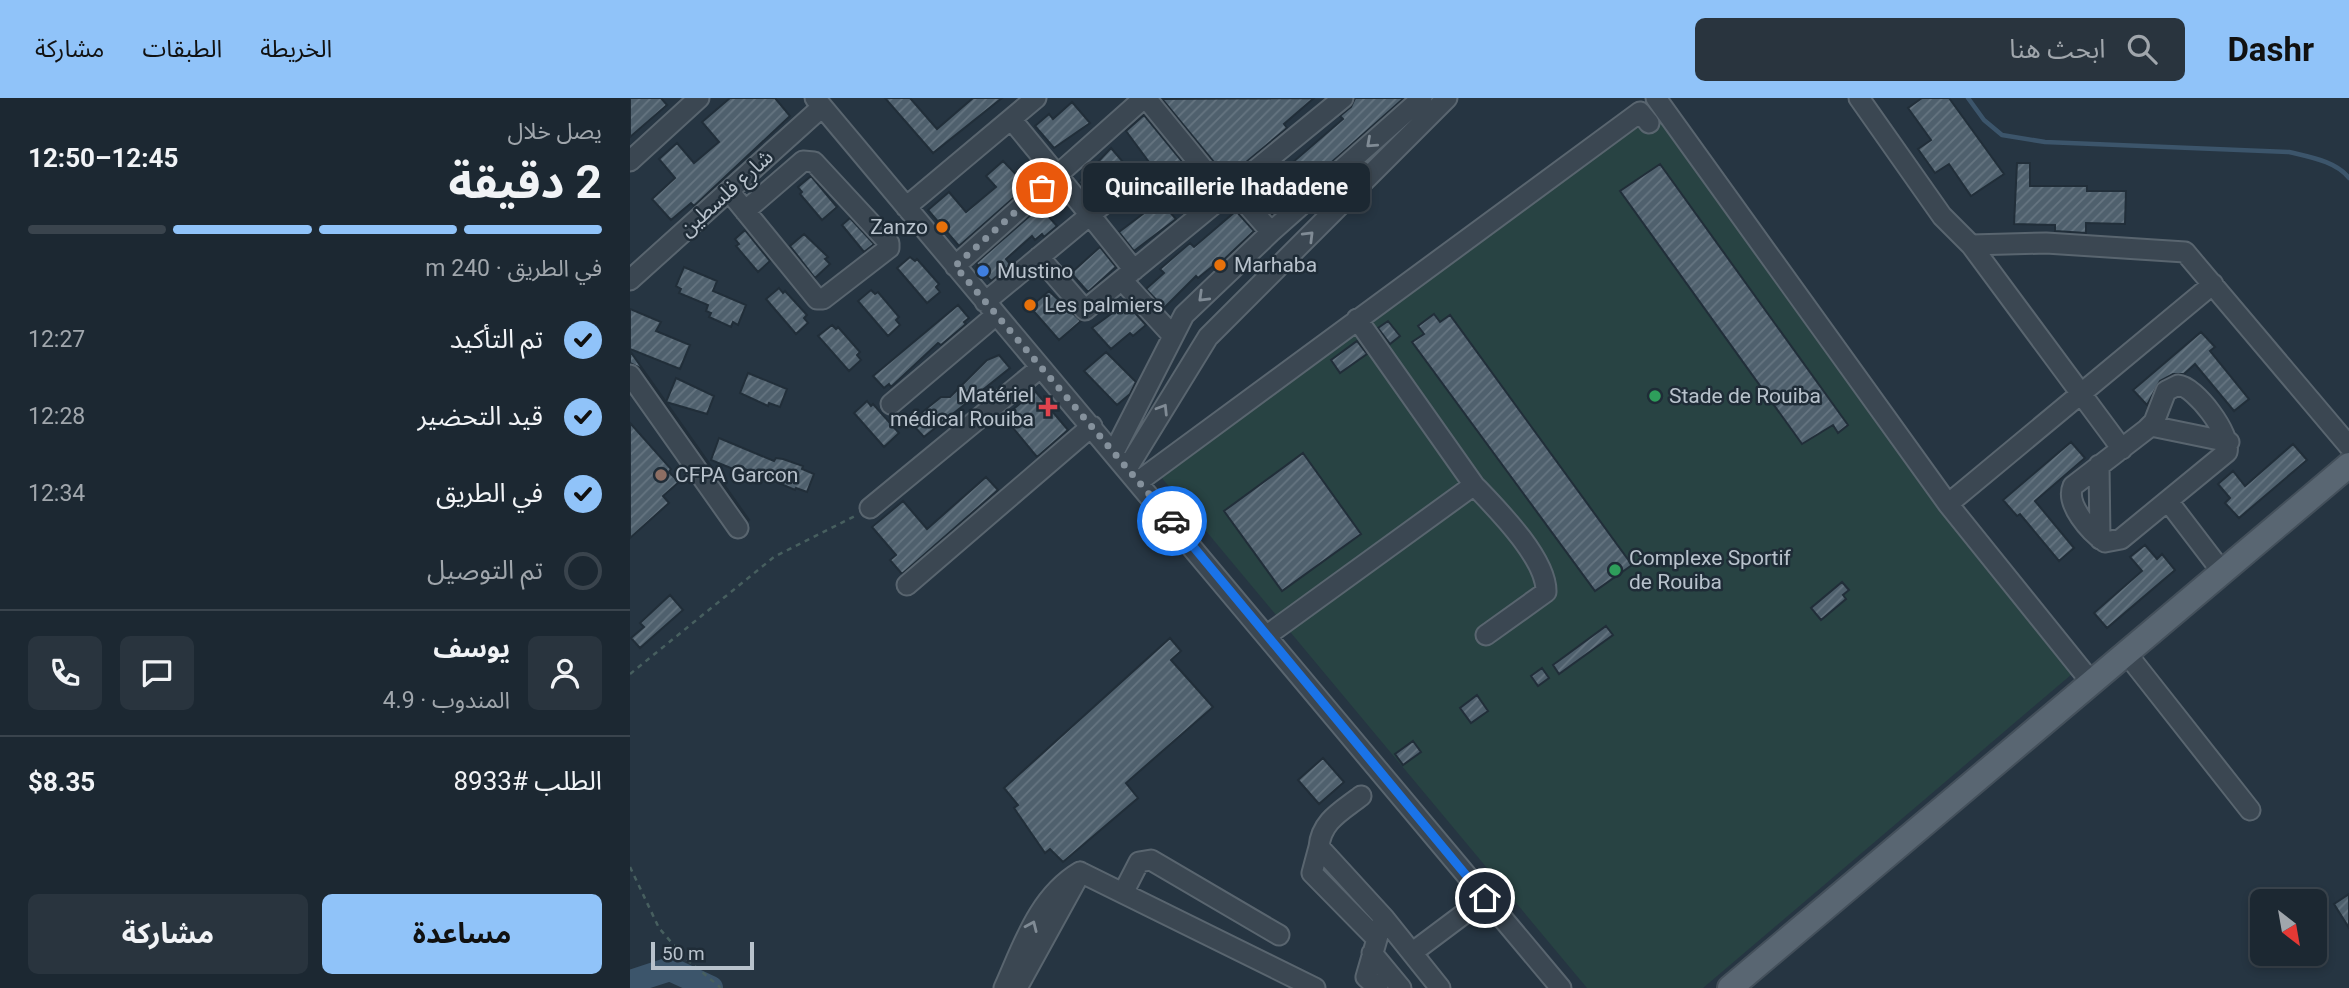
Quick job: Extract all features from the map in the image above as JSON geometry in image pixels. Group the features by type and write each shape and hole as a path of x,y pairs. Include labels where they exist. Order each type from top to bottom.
{"main road":[{"path":"1730,988 2349,465"}],"street":[{"path":"630,160 699,98"},
{"path":"906,207 1036,98"},
{"path":"955,266 1145,98 1229,192 1271,232"},
{"path":"1039,257 1085,310 1343,98"},
{"path":"1114,452 1184,314 1271,232 1422,98"},
{"path":"1133,474 1208,337 1447,98"},
{"path":"1656,98 1948,504 2092,683"},
{"path":"1859,98 1942,216 1971,245 2122,449"},
{"path":"818,102 990,309 1133,474 1561,988"},
{"name":"شارع فلسطين","path":"630,280 729,191 818,102"},
{"path":"1133,474 1357,319 1640,113 1649,123"},
{"path":"1011,119 1090,215 1128,275 1173,336"},
{"path":"729,191 745,211 817,299 823,299 889,248 889,243 814,162 803,161 745,211"},
{"path":"891,404 990,309 1039,257 1133,180"},
{"path":"1971,245 2046,243 2185,252 2349,446"},
{"path":"1948,504 2213,285"},
{"path":"1357,319 1474,485 1504,516 1546,578 1546,592 1486,635"},
{"path":"870,508 1040,368"},
{"path":"630,374 738,528"},
{"path":"2184,386 2195,393 2229,442 2224,456 2116,542 2100,539 2073,506 2070,492 2073,486 2151,426 2166,391 2184,386"},
{"path":"907,585 1092,426"},
{"path":"2151,426 2229,442"},
{"path":"2099,465 2100,539"},
{"path":"1266,636 1474,485"},
{"path":"2168,501 2223,573"},
{"path":"2127,654 2250,810"},
{"path":"1361,796 1325,824 1320,832 1312,873 1374,945 1401,988"},
{"path":"1319,847 1384,918 1440,988"},
{"path":"1124,893 1139,862 1151,860 1279,935"},
{"path":"1080,872 1315,988"},
{"path":"1003,988 1037,914 1070,878 1080,872"},
{"path":"1017,988 1080,872"},
{"path":"1413,952 1485,898"},
{"path":"1378,988 1366,977 1384,918"}],"path":[{"path":"630,674 774,557 870,508"},
{"path":"630,867 659,928 684,957 721,988"}],"green space":[{"name":"Complexe Sportif de Rouiba","path":"1646,101 1898,449 2072,674 1703,988 1587,988 1151,465"}],"building":[{"path":"630,98 661,98 667,105 630,137"},
{"path":"730,98 775,98 790,116 694,206 691,203 671,220 652,199 675,178 659,159 677,143 694,163 719,142 702,122"},
{"path":"885,98 910,98 937,129 973,98 1002,98 933,153"},
{"path":"1314,98 1284,124 1287,128 1227,178 1162,99"},
{"path":"1355,98 1404,98 1272,215 1255,195 1343,119 1340,116 1351,107"},
{"path":"1922,98 1949,98 2004,174 1971,196 1949,164 1935,173 1918,149 1931,140 1908,108"},
{"path":"1072,102 1090,123 1054,148 1035,126 1049,114 1053,119"},
{"path":"1144,115 1208,193 1193,206 1156,163 1152,166 1126,131"},
{"path":"1111,148 1129,169 1092,197 1079,182"},
{"path":"1003,161 1027,186 959,246 928,210 949,192 966,212 996,187 986,176"},
{"path":"2017,163 2030,163 2030,186 2087,186 2087,191 2126,191 2125,224 2086,223 2086,233 2055,231 2055,225 2014,224"},
{"path":"1660,164 1848,425 1838,433 1833,425 1802,444 1620,191"},
{"path":"811,176 837,207 822,220 800,194 802,192 798,187"},
{"path":"1160,201 1176,219 1134,251 1119,232"},
{"path":"1040,207 1057,226 1044,237 1042,234 1035,240 1032,236 1006,259 1011,265 991,281 976,263"},
{"path":"1236,211 1254,231 1216,267 1214,265 1198,278 1196,276 1164,308 1146,289 1164,273 1160,269 1190,243 1194,247"},
{"path":"850,218 874,244 864,252 842,225"},
{"path":"745,230 770,261 758,272 736,246 739,244 735,239"},
{"path":"804,234 828,257 825,259 830,264 815,278 790,246"},
{"path":"1100,247 1116,267 1088,292 1071,273"},
{"path":"910,257 915,261 917,259 939,284 936,287 940,292 927,303 897,268"},
{"path":"684,267 717,281 713,291 746,305 738,325 733,322 731,327 709,317 711,313 706,311 708,305 679,293 681,289 676,286"},
{"path":"779,288 807,315 804,318 808,323 796,334 766,299"},
{"path":"871,290 875,294 878,292 899,317 896,320 900,325 888,336 858,301"},
{"path":"1049,291 1081,321 1059,340 1030,307"},
{"path":"1126,303 1146,325 1133,336 1130,333 1111,349 1092,328"},
{"path":"958,305 969,318 964,322 966,324 941,345 938,343 891,387 889,384 884,388 873,376"},
{"path":"630,309 661,322 656,331 690,345 680,369 630,349"},
{"path":"1434,314 1440,322 1450,315 1632,565 1595,591 1412,342 1424,334 1418,326"},
{"path":"1388,321 1400,336 1390,344 1378,328"},
{"path":"832,325 836,329 838,327 860,352 857,355 861,360 849,371 818,336"},
{"path":"2201,332 2215,347 2210,351 2249,399 2234,411 2195,364 2184,374 2173,374 2160,381 2147,405 2133,390"},
{"path":"1357,341 1367,354 1340,373 1331,360"},
{"path":"630,351 748,521 640,368 630,363"},
{"path":"1106,352 1136,382 1130,394 1117,405 1084,371"},
{"path":"999,355 1010,368 924,437 913,425 917,420 915,418 941,397 950,397 987,360"},
{"path":"748,373 787,389 780,407 769,403 768,406 740,393"},
{"path":"676,378 714,396 707,414 666,402"},
{"path":"1035,391 1068,430 1037,457 1004,417"},
{"path":"867,401 871,406 873,404 899,433 884,447 854,413"},
{"path":"630,423 671,469 669,472 679,482 663,496 669,503 630,538"},
{"path":"719,438 774,461 776,458 783,459 803,466 802,469 814,474 807,492 796,488 795,490 751,471 740,468 738,471 711,460"},
{"path":"2071,442 2085,458 2035,501 2074,548 2059,561 2020,514 2017,516 2003,500"},
{"path":"2293,444 2307,460 2239,518 2225,503 2230,498 2218,484 2233,471 2245,486"},
{"path":"1303,453 1361,534 1282,591 1224,511"},
{"path":"986,477 998,490 902,574 890,560 896,555 872,527 903,501 927,529"},
{"path":"2145,545 2157,559 2162,554 2175,570 2107,628 2094,613 2142,571 2130,557"},
{"path":"1842,582 1849,590 1843,595 1846,599 1821,620 1811,608"},
{"path":"670,595 683,610 640,648 631,638 644,627 640,623"},
{"path":"1606,626 1613,635 1559,674 1553,665"},
{"path":"1170,638 1181,651 1171,660 1213,707 1126,783 1138,798 1063,862 1050,849 1045,853 1014,808 1018,805 1004,788"},
{"path":"1542,668 1549,678 1538,686 1531,676"},
{"path":"1477,695 1488,711 1471,723 1460,708"},
{"path":"1413,741 1421,752 1403,765 1395,754"},
{"path":"1323,758 1344,782 1319,804 1298,780"},
{"path":"2349,894 2349,928 2334,904"}],"waterway":[{"path":"1968,98 1984,120 2002,135 2045,142 2289,152 2337,167 2349,178"},
{"path":"630,982 670,969 711,988"}],"way so far":[{"path":"1042,188 955,266 1172,521"}],"place":[{"name":"Quincaillerie Ihadadene","path":"1042,188"},
{"name":"Zanzo","path":"942,227"},
{"name":"Marhaba","path":"1220,265"},
{"name":"Mustino","path":"983,271"},
{"name":"Les palmiers","path":"1030,305"},
{"name":"Stade de Rouiba","path":"1655,396"},
{"name":"Matériel médical Rouiba","path":"1048,407"},
{"name":"CFPA Garcon","path":"661,475"},
{"name":"Complexe Sportif de Rouiba","path":"1615,570"}],"route":[{"path":"1172,521 1485,898"}]}
